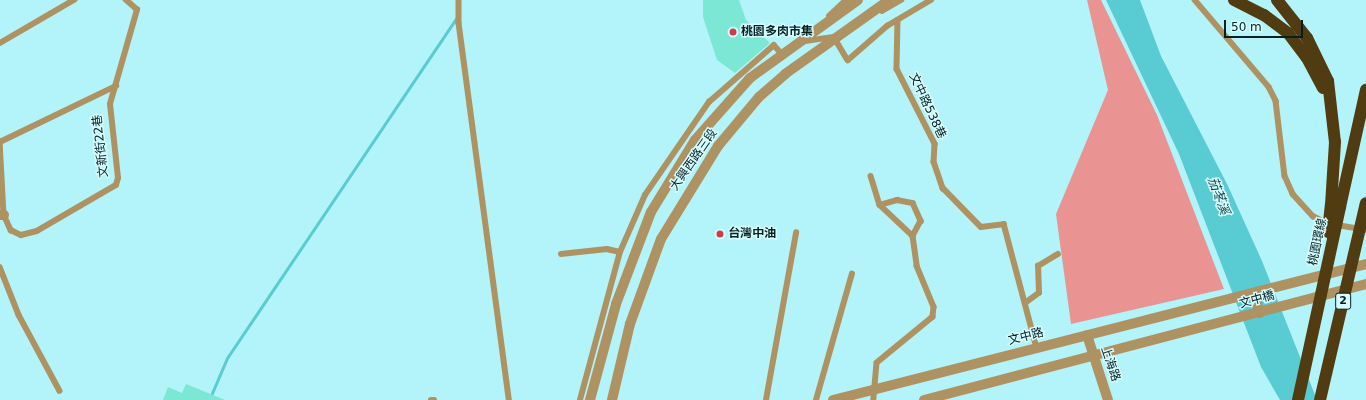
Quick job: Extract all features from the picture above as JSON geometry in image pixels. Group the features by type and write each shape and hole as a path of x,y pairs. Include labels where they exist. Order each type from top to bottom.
{"highway":[{"path":"1234,0 1264,15 1288,33 1307,58 1326,95 1334,126"},
{"path":"1277,0 1307,38 1322,65 1328,81 1334,126 1335,206"},
{"name":"桃園環線","path":"1335,206 1366,90"},
{"name":"2","path":"1320,400 1366,203"},
{"name":"2","path":"1298,400 1323,285 1335,206"}],"street":[{"name":"大興西路三段","path":"590,400 616,304 651,212 695,140 750,78 858,0"},
{"name":"大興西路三段","path":"612,400 630,324 650,266 676,210 718,146 759,97 834,37 889,0"},
{"name":"文中橋","path":"1226,302 1366,264"},
{"name":"文中橋","path":"1092,356 1366,284"},
{"path":"1254,294 1260,313"},
{"name":"文中路","path":"833,400 874,395 1037,348 1226,302"},
{"name":"上海路","path":"1087,335 1092,356 1108,400"},
{"path":"924,400 1092,356"}],"lane":[{"path":"0,43 74,0"},
{"name":"文新街22巷","path":"0,141 2,215 11,230 21,235 37,231 116,186 118,178 110,104 137,10 126,0"},
{"path":"460,0 459,23 509,400"},
{"path":"800,42 846,0"},
{"path":"800,42 834,37 901,0"},
{"path":"834,37 848,60 898,20 931,0"},
{"path":"1195,0 1269,87 1276,101 1285,176 1293,194 1313,216 1326,223 1366,230"},
{"name":"文中路538巷","path":"898,20 897,69 935,144 934,162 944,188 981,227 1004,224 1037,348"},
{"path":"580,400 620,252 645,195 709,102 774,45 782,54"},
{"path":"0,141 116,86"},
{"path":"871,176 880,205 913,236 918,266 934,307 933,317 877,363 874,395"},
{"path":"880,205 897,200 912,203 921,221 913,236"},
{"path":"766,400 796,233"},
{"path":"561,254 607,249 620,252"},
{"path":"1025,303 1039,293 1038,266 1058,254"},
{"path":"0,267 19,315 60,391"},
{"path":"816,400 852,274"}],"shaded area":[{"path":"1087,0 1101,0 1157,115 1224,289 1071,324 1056,214 1108,90"}],"water":[{"name":"茄苳溪","path":"1106,0 1140,0 1161,56 1228,186 1262,261 1317,400 1280,400 1261,367 1179,154"}],"building":[{"name":"桃園多肉市集","path":"703,0 739,0 746,20 770,43 735,73 717,60 703,17"},
{"path":"186,384 225,400 163,400 168,387 182,393"}],"waterway":[{"path":"209,400 227,358 456,18"}],"place":[{"name":"桃園多肉市集","path":"733,32"},
{"name":"台灣中油","path":"720,234"}]}
